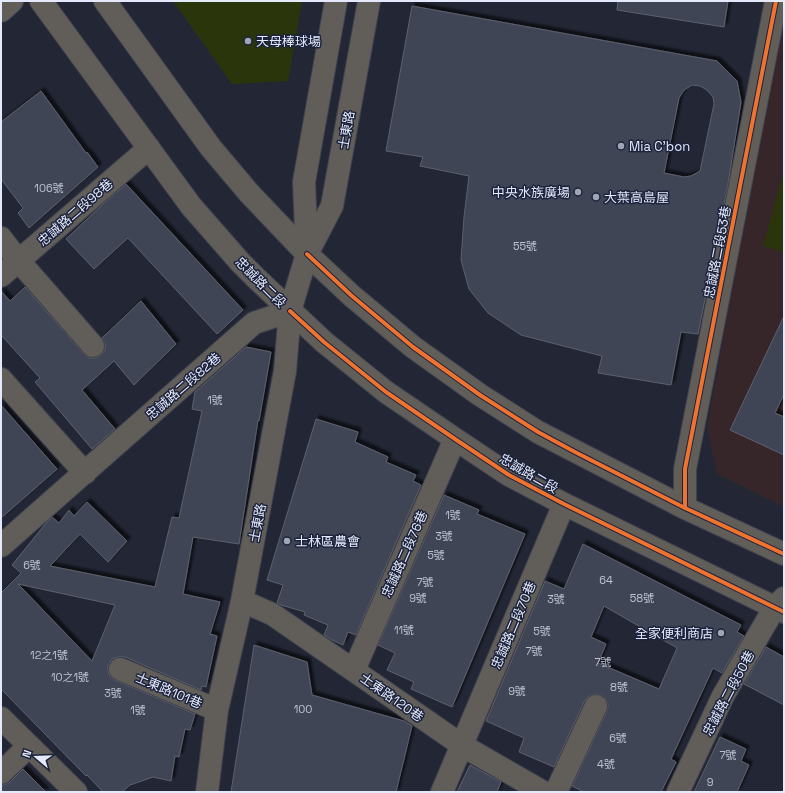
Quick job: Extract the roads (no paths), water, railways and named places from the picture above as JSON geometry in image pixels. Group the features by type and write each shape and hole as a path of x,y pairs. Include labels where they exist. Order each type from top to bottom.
{"street":[{"path":"1,11 12,1"},
{"name":"忠誠路二段","path":"41,1 191,206 235,257 324,342 386,392 509,475 564,504 781,606"},
{"path":"105,1 211,148 249,193 307,254 352,296 413,347 480,396 538,432 684,508 784,554"},
{"name":"士東路","path":"307,254 304,182 336,1"},
{"name":"士東路","path":"204,786 217,710 242,601 285,371 290,311 307,254 332,206 369,1"},
{"name":"忠誠路二段53巷","path":"684,508 685,469 776,1"},
{"name":"忠誠路二段98巷","path":"1,276 149,148"},
{"path":"1,238 18,260 93,346"},
{"name":"忠誠路二段82巷","path":"1,546 254,324 290,311"},
{"path":"1,379 84,472"},
{"name":"忠誠路二段76巷","path":"354,670 455,439"},
{"name":"忠誠路二段70巷","path":"442,792 463,746 564,504"},
{"name":"士東路120巷","path":"242,601 272,614 463,746 543,792"},
{"name":"忠誠路二段50巷","path":"678,792 723,696 781,606"},
{"name":"士東路101巷","path":"120,669 217,710"},
{"path":"556,792 596,706"},
{"path":"1,718 76,792"},
{"path":"1,773 29,746"}],"place":[{"name":"天母棒球場","path":"248,41"},
{"name":"Mia C'bon","path":"621,146"},
{"name":"中央水族廣場","path":"578,192"},
{"name":"大葉高島屋","path":"596,197"},
{"name":"士林區農會","path":"287,541"},
{"name":"全家便利商店","path":"721,633"}]}
